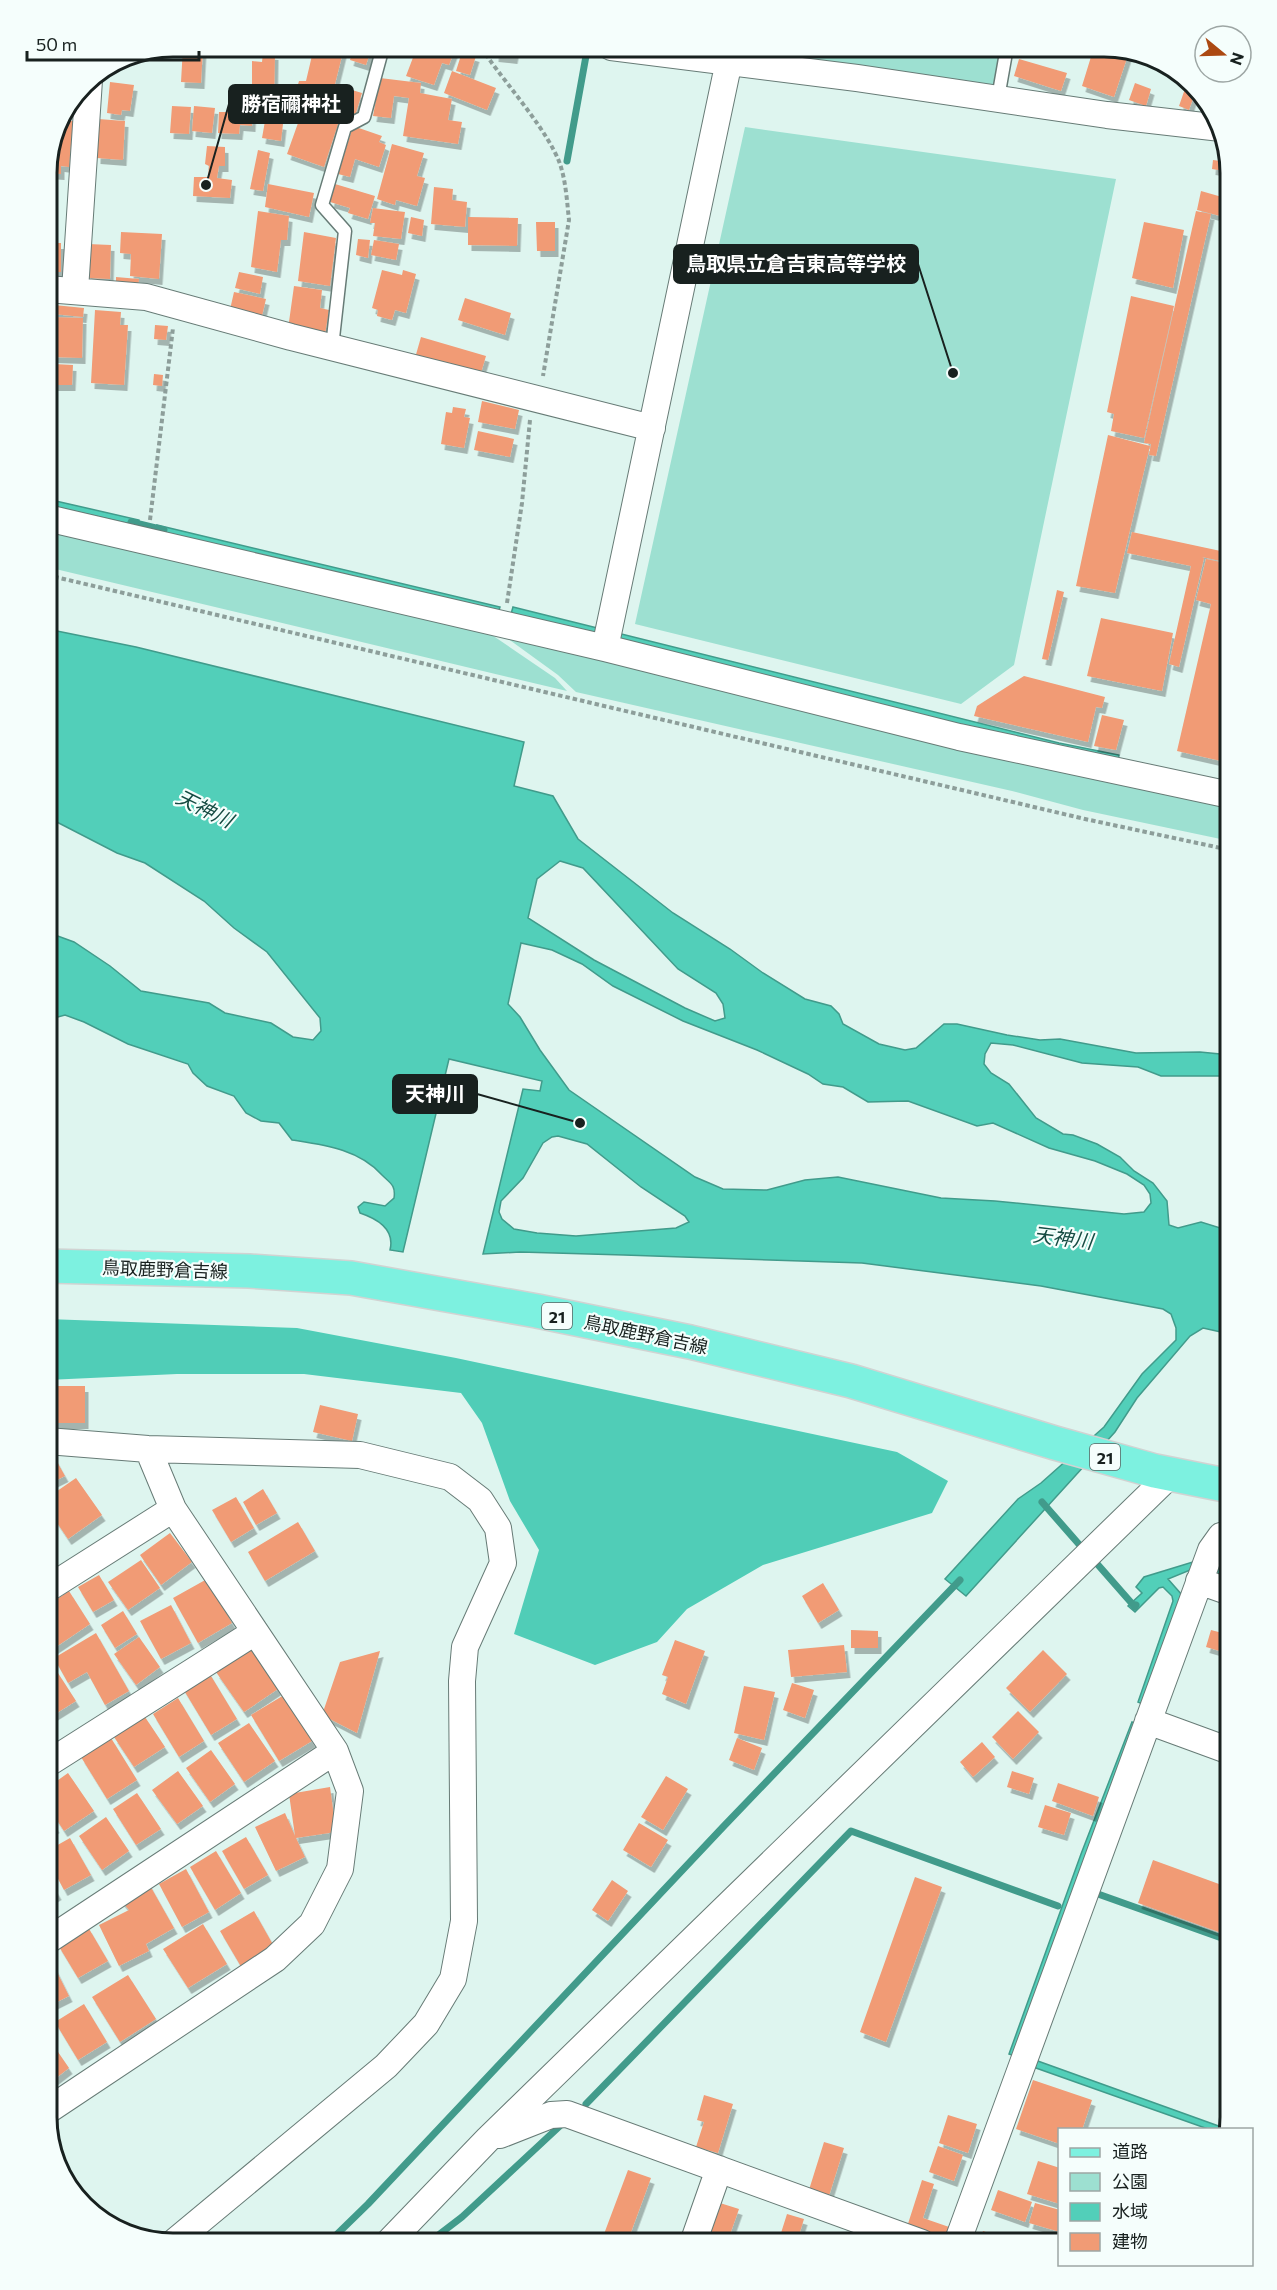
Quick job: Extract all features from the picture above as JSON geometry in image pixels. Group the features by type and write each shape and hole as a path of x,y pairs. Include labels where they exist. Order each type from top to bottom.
{"main road":[{"name":"鳥取鹿野倉吉線","path":"57,1266 249,1271 351,1278 537,1311 690,1342 851,1381 1055,1443 1163,1473 1220,1484"}],"street":[{"path":"605,648 731,57"},
{"path":"750,57 1107,115 1210,127"},
{"path":"75,290 88,95"},
{"path":"57,289 146,297 652,428"},
{"path":"57,520 605,648 959,737 1220,793"},
{"path":"57,1442 148,1449 360,1455 450,1477 480,1500 498,1528 503,1563 465,1647 462,1681 464,1922 453,1979 426,2024 386,2066 186,2233"},
{"path":"57,2104 275,1959 312,1924 340,1869 350,1791 335,1751 173,1509 148,1449"},
{"path":"398,2233 488,2139 1163,1473"},
{"path":"57,1582 173,1509"},
{"path":"961,2233 1199,1581 1211,1550 1220,1537"},
{"path":"1199,1581 1220,1588"},
{"path":"57,1757 255,1632"},
{"path":"1148,1721 1220,1747"},
{"path":"57,1934 335,1751"},
{"path":"488,2139 551,2115 567,2114 895,2233"},
{"path":"697,2233 719,2169"}],"lane":[{"path":"332,347 345,231 322,205 345,127 364,117 380,57"},
{"path":"998,98 1005,57"}],"path":[{"path":"488,57 545,136 560,164 569,220 535,399 503,625"},
{"path":"148,541 176,306"},
{"path":"57,577 1085,819 1220,848"}],"green space":[{"path":"754,57 998,57 993,90"},
{"path":"745,127 1116,179 1014,665 961,704 635,624"},
{"path":"57,529 486,631 555,678 567,691 57,569"},
{"path":"507,638 1220,804 1220,839 1083,810 1012,791 576,692 558,675"}],"shaded area":[{"path":"57,1319 297,1328 456,1358 897,1452 948,1481 932,1513 763,1565 687,1609 657,1642 595,1665 514,1634 539,1550 510,1501 482,1423 461,1393 304,1374 177,1374 57,1380"}],"water":[{"path":"57,501 139,520 139,526 57,507"},
{"path":"157,525 500,607 498,613 158,531"},
{"path":"513,607 1059,743 1119,755 1118,762 1057,749 511,614"},
{"path":"57,631 136,647 524,742 514,786 553,796 578,839 673,913 805,999 831,1006 839,1014 843,1024 879,1044 905,1050 916,1048 944,1024 957,1024 1007,1035 1040,1040 1060,1039 1136,1053 1220,1054 1220,1076 1161,1076 1138,1067 1082,1063 1013,1045 991,1043 985,1054 984,1064 991,1073 1009,1084 1036,1118 1063,1134 1073,1135 1097,1144 1120,1157 1134,1171 1153,1183 1167,1201 1169,1225 1178,1228 1201,1222 1220,1228 1220,1332 1203,1328 1190,1336 1137,1398 1115,1432 966,1596 945,1579 1018,1499 1041,1483 1104,1427 1142,1374 1176,1340 1176,1328 1171,1314 1163,1309 1041,1286 862,1263 520,1252 483,1254 523,1089 540,1091 542,1081 449,1059 403,1252 390,1250 390,1237 384,1226 360,1213 358,1207 364,1202 385,1206 394,1198 394,1190 390,1182 363,1159 340,1150 292,1140 279,1123 261,1121 246,1113 234,1096 207,1086 193,1073 188,1064 128,1044 65,1015 57,1017 57,936 74,942 110,966 141,991 209,1003 225,1013 271,1023 293,1037 313,1040 321,1031 320,1018 267,952 234,928 204,901 145,863 117,853 57,822","holes":["560,861 583,868 678,969 716,993 723,1004 725,1018 715,1021 685,1008 594,960 528,918 537,879","521,943 552,950 582,964 613,986 683,1021 757,1050 808,1074 823,1084 843,1087 868,1102 908,1101 977,1126 993,1123 1049,1148 1095,1161 1127,1174 1144,1185 1150,1194 1151,1203 1144,1212 1124,1214 941,1198 838,1177 805,1180 767,1190 723,1189 695,1177 569,1090 520,1017 508,1004","558,1136 587,1144 641,1187 685,1216 689,1222 676,1228 576,1236 514,1229 502,1219 499,1212 501,1201 523,1178 543,1143"]},
{"path":"1196,1561 1220,1569 1220,1581 1190,1570 1168,1579 1182,1595 1145,1705 1138,1702 1173,1601 1172,1596 1163,1587 1159,1588 1135,1612 1128,1606 1142,1593 1136,1587 1144,1577"},
{"path":"1132,1722 1138,1724 1015,2056 1009,2054 1081,1854"},
{"path":"1035,2060 1219,2128 1205,2128 1033,2067"}],"building":[{"path":"182,57 202,57 201,83 181,82"},
{"path":"263,57 275,57 274,108 263,108 262,92 252,91 252,61 262,62"},
{"path":"312,57 342,57 329,108 294,98 299,81 306,81"},
{"path":"351,57 369,57 366,65 350,60"},
{"path":"413,57 452,57 449,65 442,63 434,85 406,76"},
{"path":"460,57 476,57 470,75 456,71"},
{"path":"1091,57 1127,59 1114,97 1082,86"},
{"path":"1019,59 1067,73 1061,91 1014,76"},
{"path":"452,71 496,88 487,110 444,93"},
{"path":"380,78 421,83 420,93 452,99 448,120 462,122 458,144 403,136 409,98 394,96 391,118 373,116"},
{"path":"110,82 134,85 130,111 122,110 121,115 107,113"},
{"path":"1135,83 1151,89 1146,106 1129,100"},
{"path":"352,90 362,93 355,116 332,110 335,95 349,99"},
{"path":"1185,90 1193,99 1189,110 1179,106"},
{"path":"231,102 253,104 252,126 240,125 239,134 218,133 219,112 230,112"},
{"path":"172,106 191,107 189,134 170,133"},
{"path":"194,106 215,108 212,133 192,131"},
{"path":"317,108 333,113 331,118 339,121 324,167 287,154 303,109 315,114"},
{"path":"98,119 125,121 123,160 97,158"},
{"path":"73,121 69,167 61,166 61,174 57,174 57,166 61,143 69,122"},
{"path":"265,121 283,124 281,141 262,138"},
{"path":"353,126 382,136 379,142 386,145 379,167 355,159 350,177 338,174"},
{"path":"392,144 424,153 417,176 425,178 417,206 396,200 395,205 377,199"},
{"path":"207,146 225,147 225,166 219,166 217,178 232,180 230,198 193,196 194,177 208,177 209,166 205,164"},
{"path":"258,150 270,153 263,191 250,189"},
{"path":"1213,160 1219,161 1220,170 1212,169"},
{"path":"268,184 314,193 309,217 265,207"},
{"path":"335,184 375,196 368,219 348,213 350,208 330,202"},
{"path":"434,187 453,189 452,200 467,202 465,227 431,224"},
{"path":"1201,191 1220,196 1220,216 1197,210"},
{"path":"373,208 405,212 401,239 373,236 375,223 370,223"},
{"path":"258,211 289,216 287,240 281,240 277,272 251,267"},
{"path":"1196,211 1211,214 1156,456 1149,455 1151,444 1144,443"},
{"path":"411,217 424,220 422,236 408,233"},
{"path":"468,217 518,218 517,246 468,245"},
{"path":"536,222 555,222 555,251 537,251"},
{"path":"1144,222 1184,230 1173,288 1132,278"},
{"path":"121,232 162,234 159,279 130,276 131,254 120,253"},
{"path":"304,232 336,238 330,286 298,281"},
{"path":"358,239 370,240 368,258 356,255"},
{"path":"374,240 399,244 396,260 371,255"},
{"path":"57,243 61,243 61,272 57,272"},
{"path":"88,244 111,245 110,279 87,278"},
{"path":"382,270 402,275 403,270 416,274 406,313 395,310 392,320 377,316 378,310 372,308"},
{"path":"239,272 263,277 260,294 235,288"},
{"path":"116,277 139,279 138,289 116,287"},
{"path":"294,286 322,290 320,308 329,310 325,334 288,329"},
{"path":"234,292 266,299 261,320 229,314"},
{"path":"1131,296 1174,306 1144,438 1111,431 1114,414 1107,412"},
{"path":"465,298 511,313 505,335 458,320"},
{"path":"57,305 84,308 83,317 57,314"},
{"path":"95,310 121,312 120,325 128,325 124,385 91,383"},
{"path":"57,317 83,318 82,358 57,357"},
{"path":"155,325 168,326 166,340 154,339"},
{"path":"421,337 486,356 480,376 415,358"},
{"path":"57,364 73,365 72,385 57,385"},
{"path":"154,374 163,375 162,386 153,385"},
{"path":"482,401 519,410 515,429 478,422"},
{"path":"453,407 466,409 464,417 470,418 464,448 441,444 446,412 452,413"},
{"path":"478,431 514,439 510,457 474,450"},
{"path":"1108,435 1150,446 1115,593 1076,586"},
{"path":"1132,532 1220,551 1220,561 1202,557 1204,558 1179,667 1169,664 1191,566 1127,553"},
{"path":"1206,559 1220,562 1220,761 1177,751 1211,604 1196,600"},
{"path":"1057,590 1064,592 1048,660 1042,659"},
{"path":"1101,618 1173,633 1162,691 1087,676"},
{"path":"1024,676 1105,697 1102,708 1096,707 1088,742 974,716 977,706"},
{"path":"1102,715 1124,720 1116,750 1094,746"},
{"path":"57,1386 85,1386 85,1423 57,1423"},
{"path":"320,1405 358,1414 352,1441 313,1432"},
{"path":"57,1462 65,1476 57,1480"},
{"path":"76,1478 102,1515 68,1539 57,1523 57,1491"},
{"path":"263,1489 277,1513 256,1525 243,1502"},
{"path":"236,1497 254,1528 231,1542 212,1510"},
{"path":"298,1522 315,1551 265,1581 248,1552"},
{"path":"170,1533 192,1562 161,1585 140,1555"},
{"path":"141,1560 160,1588 128,1610 108,1582"},
{"path":"99,1575 114,1600 93,1612 78,1587"},
{"path":"207,1579 232,1623 198,1643 173,1598"},
{"path":"823,1583 839,1610 818,1623 802,1596"},
{"path":"69,1591 90,1624 57,1646 57,1599"},
{"path":"171,1605 191,1643 161,1659 140,1621"},
{"path":"123,1611 137,1634 115,1648 101,1625"},
{"path":"851,1630 878,1631 878,1648 851,1648"},
{"path":"1211,1630 1220,1632 1220,1651 1206,1647"},
{"path":"96,1633 129,1691 105,1705 87,1672 68,1683 57,1663 57,1656"},
{"path":"139,1637 160,1667 136,1685 114,1654"},
{"path":"675,1640 705,1651 686,1704 662,1694 668,1677 662,1675"},
{"path":"844,1645 847,1672 791,1677 788,1650"},
{"path":"250,1648 278,1689 244,1712 216,1672"},
{"path":"1043,1650 1067,1674 1030,1712 1006,1688"},
{"path":"380,1651 357,1733 322,1715 340,1662"},
{"path":"208,1671 237,1719 211,1735 182,1687"},
{"path":"57,1674 76,1701 57,1713"},
{"path":"792,1683 814,1690 805,1718 783,1710"},
{"path":"744,1686 775,1692 764,1740 734,1733"},
{"path":"284,1695 312,1741 279,1761 251,1715"},
{"path":"178,1698 204,1741 179,1757 153,1714"},
{"path":"1018,1711 1039,1732 1013,1759 992,1737"},
{"path":"145,1717 165,1747 134,1767 114,1737"},
{"path":"249,1723 275,1761 244,1782 218,1743"},
{"path":"111,1738 137,1780 107,1799 81,1757"},
{"path":"737,1738 762,1748 754,1770 729,1760"},
{"path":"982,1742 995,1757 973,1777 960,1762"},
{"path":"211,1750 235,1784 210,1802 186,1768"},
{"path":"178,1771 203,1806 177,1824 152,1790"},
{"path":"1012,1771 1034,1778 1029,1794 1007,1787"},
{"path":"68,1773 94,1811 64,1831 57,1820 57,1781"},
{"path":"666,1776 688,1789 663,1830 641,1817"},
{"path":"1058,1783 1099,1797 1093,1816 1052,1801"},
{"path":"330,1787 336,1832 296,1838 305,1857 276,1871 255,1827 285,1813 295,1836 289,1794"},
{"path":"137,1793 161,1829 136,1845 113,1809"},
{"path":"1045,1805 1071,1813 1064,1835 1038,1827"},
{"path":"106,1817 129,1851 102,1870 79,1836"},
{"path":"639,1823 668,1840 651,1867 623,1850"},
{"path":"246,1837 268,1875 244,1889 222,1851"},
{"path":"70,1838 91,1875 64,1890 57,1877 57,1845"},
{"path":"216,1851 241,1893 215,1910 190,1867"},
{"path":"1153,1860 1220,1884 1220,1932 1138,1903"},
{"path":"186,1869 209,1912 182,1927 159,1884"},
{"path":"915,1877 942,1887 886,2042 860,2032"},
{"path":"612,1880 628,1891 608,1921 592,1910"},
{"path":"148,1882 174,1928 146,1944 149,1951 119,1966 99,1925 129,1910 119,1898"},
{"path":"254,1911 276,1950 243,1970 220,1931"},
{"path":"203,1924 227,1964 188,1988 163,1949"},
{"path":"88,1927 108,1961 78,1978 58,1945"},
{"path":"57,1972 69,1996 57,2002"},
{"path":"128,1975 156,2019 120,2042 92,1997"},
{"path":"84,2004 107,2042 78,2060 57,2025 57,2021"},
{"path":"57,2051 69,2068 57,2077"},
{"path":"1033,2080 1092,2100 1083,2128 1058,2128 1058,2143 1016,2129"},
{"path":"704,2095 733,2104 718,2153 696,2147 704,2122 697,2120"},
{"path":"948,2115 977,2124 968,2153 939,2143"},
{"path":"824,2142 844,2148 828,2199 808,2193"},
{"path":"938,2146 963,2155 954,2181 929,2172"},
{"path":"1038,2161 1058,2167 1058,2203 1027,2194"},
{"path":"628,2170 651,2178 631,2233 604,2233"},
{"path":"922,2180 934,2184 923,2218 952,2228 950,2233 915,2233 906,2230"},
{"path":"998,2190 1032,2202 1025,2222 991,2210"},
{"path":"720,2203 739,2209 731,2233 710,2233"},
{"path":"1035,2203 1058,2209 1058,2231 1029,2223"},
{"path":"787,2214 804,2219 800,2233 781,2233"}],"waterway":[{"path":"567,161 586,57"},
{"path":"131,522 164,530"},
{"path":"1042,1502 1084,1550"},
{"path":"1092,1558 1135,1607 1136,1605"},
{"path":"338,2233 960,1580"},
{"path":"586,2104 851,1831 1058,1906"},
{"path":"1098,1894 1220,1937"},
{"path":"441,2233 462,2217 562,2124"}],"place":[{"name":"勝宿禰神社","path":"206,185"},
{"name":"鳥取県立倉吉東高等学校","path":"953,373"},
{"name":"天神川","path":"580,1123"}]}
